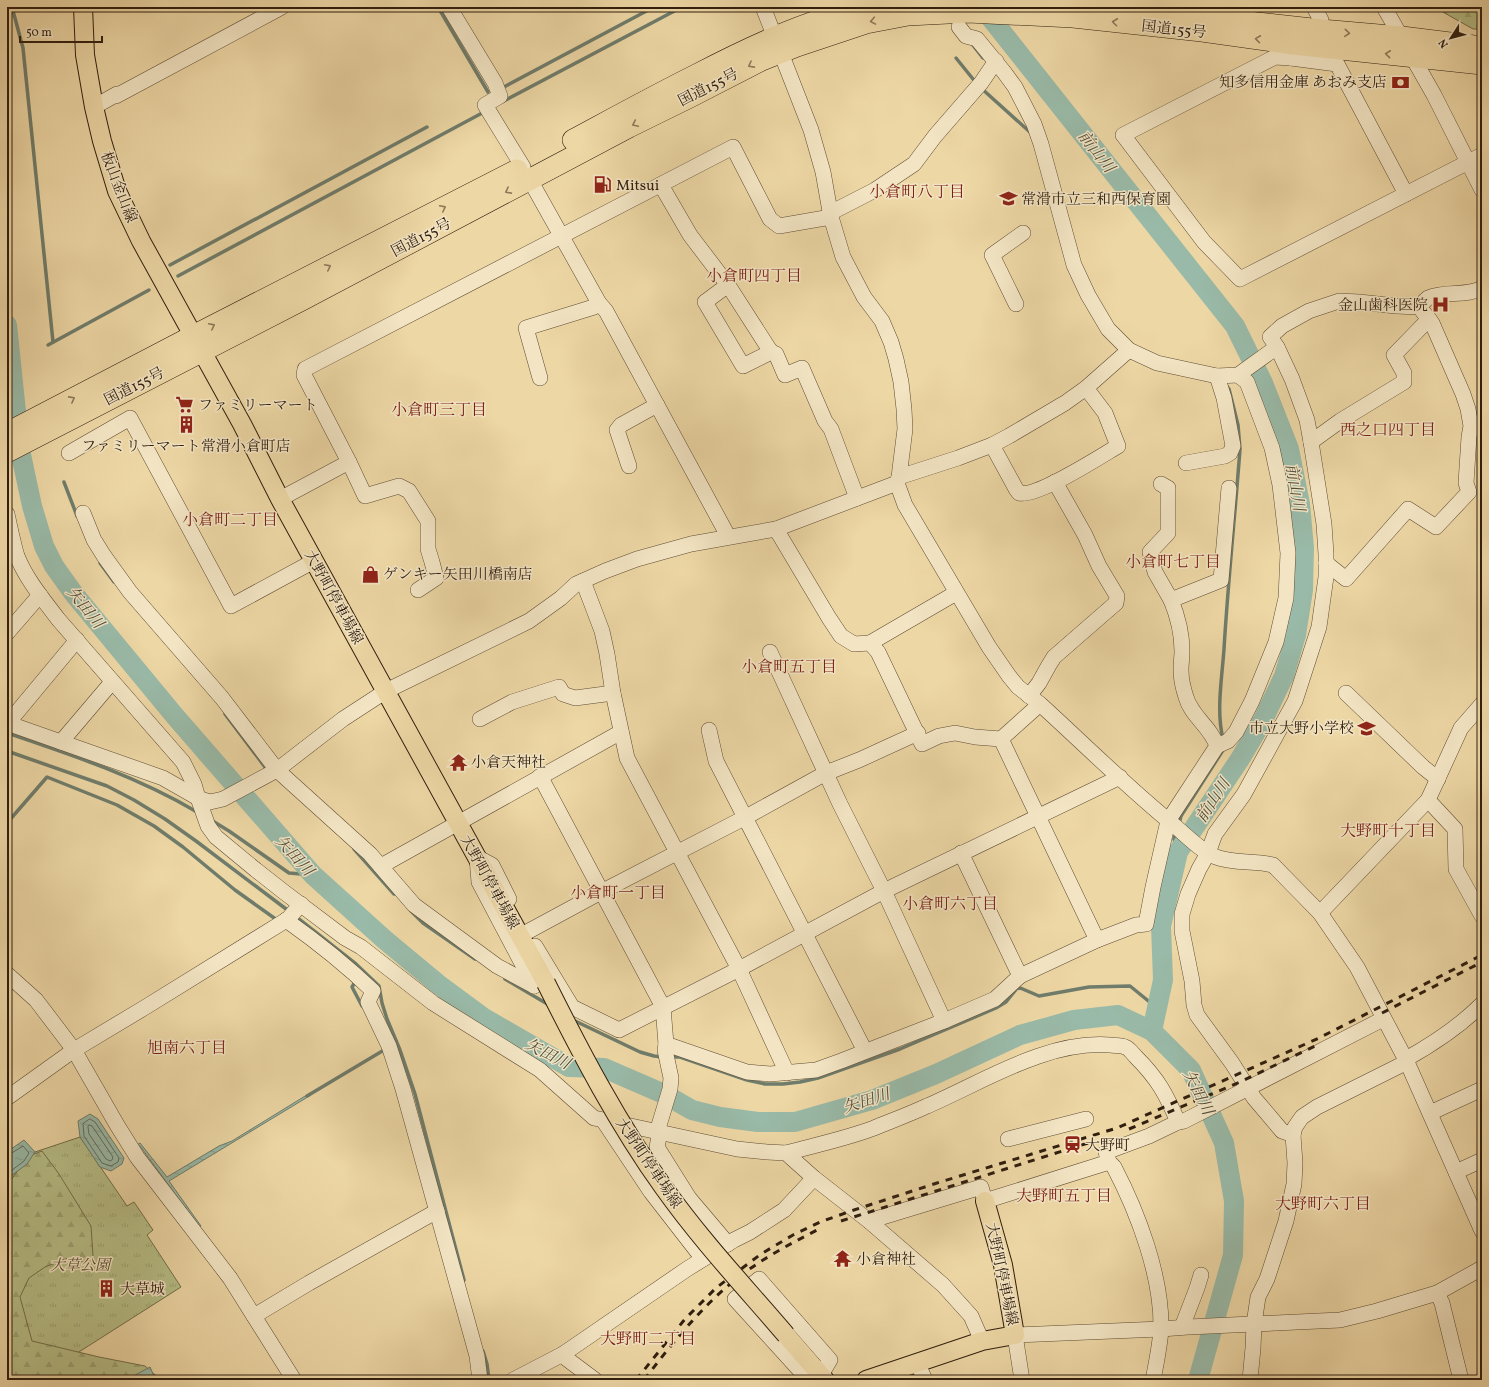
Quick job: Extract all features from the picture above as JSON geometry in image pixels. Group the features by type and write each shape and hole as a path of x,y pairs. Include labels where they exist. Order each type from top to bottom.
{"highway":[{"name":"国道155号","path":"7,452 39,426 526,173 629,127 777,44 798,26 838,13 864,7"},
{"name":"国道155号","path":"1113,7 1482,47"},
{"name":"国道155号","path":"777,44 866,23 908,15 963,19 1002,12 1073,17 1202,31 1292,51 1413,56 1482,64"},
{"name":"国道155号","path":"7,433 39,426"}],"main road":[{"name":"板山金山線","path":"83,7 85,55 94,107 102,141 117,191 141,242 197,344"},
{"name":"大野町停車場線","path":"197,344 242,424 280,499 546,983 610,1104 637,1148 685,1217 823,1378"},
{"name":"大野町停車場線","path":"866,1380 982,1341 1015,1335 1004,1265 985,1200"}],"street":[{"path":"94,107 282,7"},
{"path":"449,7 495,83 500,96 485,105 526,173 599,303 606,310 728,536"},
{"path":"763,7 812,130 823,172 830,214 843,257 864,297 882,321 896,359 901,382 904,409 904,429 898,480 905,505 956,593 1000,663 1018,687 1035,700 1170,823 1206,851 1217,857 1238,861 1263,862 1273,865 1320,913 1357,967 1406,1060 1482,1231"},
{"path":"1314,7 1321,20 1321,30"},
{"path":"1384,7 1434,95 1482,190"},
{"path":"963,19 966,36 977,39 996,61 1015,87 1034,124 1042,144 1076,268 1088,295 1108,329 1129,350 1157,363 1217,376 1240,373 1273,350"},
{"path":"1406,194 1337,64 1292,51 1275,57 1123,135 1204,242 1240,279 1406,194 1468,162 1482,155"},
{"path":"418,590 436,578 428,549 428,521 409,491 399,486 365,496 304,375 305,369 733,148 770,219 778,226 830,214 875,190 914,164 935,136 981,83 996,61"},
{"path":"661,185 690,235 728,285 771,352 776,354 785,375 802,369 825,421 831,429 857,498"},
{"path":"1016,304 992,255 1023,233"},
{"path":"728,285 705,302 743,366 771,352"},
{"path":"1293,1135 1282,1131 1247,1089 1232,1063 1197,1015 1194,1005 1192,980 1182,930 1182,914 1188,894 1206,851 1215,834 1244,794 1295,701 1319,626 1326,577 1326,563 1324,524 1311,442 1307,420 1292,379 1273,350 1270,337 1282,326 1309,311 1339,301 1396,306 1419,306 1426,299 1434,296 1475,292 1482,288"},
{"path":"540,378 526,328 594,307 599,303"},
{"path":"1326,563 1346,579 1408,509 1436,527 1469,492 1466,483 1471,426 1468,409 1432,323 1419,306"},
{"path":"1311,442 1340,421 1404,382 1404,373 1394,355 1429,319"},
{"path":"77,640 8,723 163,778 198,798 210,802 223,799 275,771 343,719 386,690 529,621 561,598 576,584 605,570 637,559 691,544 728,536 776,529 857,498 898,480 992,445 1065,403 1086,388 1129,350"},
{"path":"666,1044 747,1072 770,1074 816,1070 841,1062 995,999 1020,976 1097,940 1136,925 1146,924 1153,887 1170,823 1217,746 1228,741 1236,732 1252,701 1276,642 1286,598 1288,553 1280,485 1272,448 1247,382 1240,373"},
{"path":"1186,463 1225,456 1230,453 1232,436 1224,398 1217,376"},
{"path":"992,445 1019,493 1026,494 1055,482 1118,446 1104,413 1086,388"},
{"path":"629,466 617,430 621,425 657,405"},
{"path":"69,453 130,418 231,606 314,561"},
{"path":"280,499 349,462"},
{"path":"1001,739 1035,700 1040,683 1054,657 1116,603 1117,596 1099,566 1085,535 1055,482"},
{"path":"1161,484 1168,488 1168,533 1150,552 1155,572 1171,600 1179,619 1182,651 1182,682 1187,699 1193,712 1214,738 1217,746"},
{"path":"1171,600 1221,580 1229,488"},
{"path":"83,513 94,540 130,592 222,698 275,771 370,854 414,905 497,966 534,986 478,882 476,857"},
{"path":"7,514 10,538 23,568 40,595 112,682 183,762 194,784 208,826 216,837 284,892 293,913 318,943 373,991 368,1002 389,1046 396,1068 477,1356 480,1380"},
{"path":"776,529 841,636 854,644 870,643 956,593"},
{"path":"583,581 602,631 627,758 739,969 787,1073"},
{"path":"7,633 40,595"},
{"path":"870,643 878,652 922,744 939,736 955,733 975,737 1001,739"},
{"path":"770,652 944,1021"},
{"path":"61,742 112,682"},
{"path":"480,719 512,702 559,687 563,694 576,698 613,693"},
{"path":"1346,693 1423,767 1438,779"},
{"path":"1320,913 1428,800 1461,728 1482,704"},
{"path":"709,730 716,761 865,1051"},
{"path":"381,866 621,732"},
{"path":"527,932 676,852 746,817 826,773 859,760 918,733"},
{"path":"1001,739 1097,940"},
{"path":"540,776 663,1007 666,1044 665,1050 671,1078 670,1089 659,1129 657,1147 689,1198 728,1244"},
{"path":"476,857 492,865 527,932 572,1007 619,1030 961,853 1120,777"},
{"path":"1428,800 1454,829 1456,869 1482,916"},
{"path":"961,853 1020,976"},
{"path":"7,1098 74,1050 144,1008 293,913"},
{"path":"293,913 361,947 433,1003 540,1070 594,1118 659,1129 737,1149 786,1153 841,1139 871,1129 928,1106 973,1084 1044,1055 1066,1048 1101,1045 1125,1047 1138,1059 1158,1080 1166,1094 1178,1122"},
{"path":"7,974 36,1000 74,1050 137,1157 230,1278 294,1380"},
{"path":"1250,1380 1253,1348 1250,1324 1258,1298 1267,1279 1286,1220 1296,1163 1293,1135 1295,1127 1299,1121 1317,1106 1423,1050 1455,1028 1482,1004"},
{"path":"1152,1380 1161,1330 1159,1297 1154,1270 1147,1247 1122,1182 1114,1167 1109,1162 1106,1152 1149,1136 1178,1122 1184,1121 1384,1019"},
{"path":"1430,1113 1482,1089"},
{"path":"1008,1139 1086,1119"},
{"path":"603,1120 651,1192 703,1259"},
{"path":"786,1153 814,1178 869,1221 943,1285 971,1316 982,1341"},
{"path":"1456,1172 1482,1160"},
{"path":"869,1221 981,1187 985,1200 1109,1162"},
{"path":"513,1380 563,1354 703,1259 750,1232 784,1210 814,1178"},
{"path":"254,1316 309,1283 437,1212"},
{"path":"1022,1380 1015,1335 1161,1330 1185,1327 1340,1320 1377,1311 1437,1292 1482,1268"},
{"path":"1185,1327 1201,1275"},
{"path":"759,1279 830,1360 823,1378 805,1376 735,1299 759,1279"},
{"path":"1437,1292 1442,1303 1462,1380"},
{"path":"563,1354 567,1359 595,1380"},
{"path":"917,1362 925,1380"}],"green space":[{"path":"1434,7 1482,7 1482,29 1473,29"},
{"name":"大草公園","path":"80,1137 127,1206 134,1202 153,1230 147,1235 181,1287 71,1357 7,1380 7,1179 27,1164 35,1152"},
{"path":"42,1151 59,1174 91,1226 93,1256 83,1262 68,1258 45,1267 29,1278 20,1297 32,1341 145,1366 161,1380 7,1380 7,1185 29,1156"}],"water":[{"path":"310,1093 311,1095 169,1181 201,1226 199,1227 140,1146 137,1148 135,1146 140,1143 167,1177 219,1146 232,1141"},
{"path":"90,1114 98,1119 124,1158 122,1164 111,1171 100,1167 80,1137 78,1121"},
{"path":"24,1140 35,1152 27,1164 7,1179 7,1152"},
{"path":"150,1367 154,1376 148,1380 126,1380"}],"waterway":[{"path":"12,7 23,48 53,342"},
{"path":"438,7 488,92"},
{"path":"502,88 654,7"},
{"path":"502,102 682,7"},
{"name":"前山川","path":"982,7 1235,326 1263,383 1289,449 1300,504 1304,548 1303,590 1296,635 1284,676 1263,720 1240,759 1178,852 1161,926 1163,980 1152,1031"},
{"path":"972,44 983,58"},
{"path":"956,58 977,84"},
{"path":"981,88 1031,133"},
{"path":"178,276 484,112"},
{"path":"170,265 427,127"},
{"path":"48,345 149,290"},
{"name":"矢田川","path":"7,325 20,450 32,506 44,546 54,566 74,594 174,715 313,875 385,940 438,984 484,1018 569,1067 604,1068 664,1094 692,1110 720,1117 758,1122 795,1122 872,1100 936,1074 1020,1035 1074,1020 1118,1015 1152,1031 1191,1070 1224,1143 1234,1201 1233,1255 1198,1380"},
{"path":"1223,739 1220,717 1220,694 1240,449 1238,425 1229,389 1226,385"},
{"path":"64,482 77,516"},
{"path":"100,563 114,582"},
{"path":"225,714 268,771"},
{"path":"7,733 80,758 128,777 175,799 197,812"},
{"path":"1179,824 1181,816 1225,747"},
{"path":"7,751 107,786 134,800 165,819 196,841 290,912"},
{"path":"7,823 47,777 117,805 154,826 183,847 235,890 277,920"},
{"path":"211,820 289,873 313,875"},
{"path":"1176,832 1174,839 1178,852"},
{"path":"354,849 394,894"},
{"path":"411,911 423,923 475,959"},
{"path":"295,916 356,964 379,986 387,1019 400,1050 415,1094 464,1280"},
{"path":"505,979 549,1005"},
{"path":"357,983 355,982 352,987 362,1006"},
{"path":"671,1057 680,1057 747,1080 765,1084 783,1084 818,1078 900,1049 996,1008 1006,1002 1018,987 1039,996 1089,987 1130,986 1157,1008"},
{"path":"573,1020 640,1052 663,1057"},
{"path":"307,1096 384,1050"},
{"path":"483,1351 487,1364 489,1380"}],"railway":[{"path":"636,1380 685,1319 716,1288 761,1254 793,1235 820,1222 854,1210 1117,1128 1319,1038 1482,955"},
{"path":"1382,1013 1482,962"},
{"path":"1129,1129 1240,1082 1315,1046"},
{"path":"841,1221 1091,1142"},
{"path":"644,1380 690,1323 729,1285 762,1261 817,1230"}],"place":[{"name":"知多信用金庫 あおみ支店","path":"1400,82"},
{"name":"Mitsui","path":"603,185"},
{"name":"常滑市立三和西保育園","path":"1008,199"},
{"name":"金山歯科医院","path":"1441,305"},
{"name":"ファミリーマート","path":"185,405"},
{"name":"ファミリーマート常滑小倉町店","path":"186,425"},
{"name":"ゲンキー矢田川橋南店","path":"370,574"},
{"name":"市立大野小学校","path":"1367,728"},
{"name":"小倉天神社","path":"458,762"},
{"name":"大野町","path":"1072,1145"},
{"name":"小倉神社","path":"843,1259"},
{"name":"大草城","path":"107,1289"}],"district":[{"name":"小倉町八丁目","path":"917,191"},
{"name":"小倉町四丁目","path":"754,275"},
{"name":"小倉町三丁目","path":"439,409"},
{"name":"西之口四丁目","path":"1388,429"},
{"name":"小倉町二丁目","path":"230,519"},
{"name":"小倉町七丁目","path":"1173,561"},
{"name":"小倉町五丁目","path":"789,666"},
{"name":"大野町十丁目","path":"1388,830"},
{"name":"小倉町一丁目","path":"618,892"},
{"name":"小倉町六丁目","path":"950,903"},
{"name":"旭南六丁目","path":"187,1047"},
{"name":"大野町五丁目","path":"1064,1195"},
{"name":"大野町六丁目","path":"1323,1203"},
{"name":"大野町二丁目","path":"648,1338"}]}
